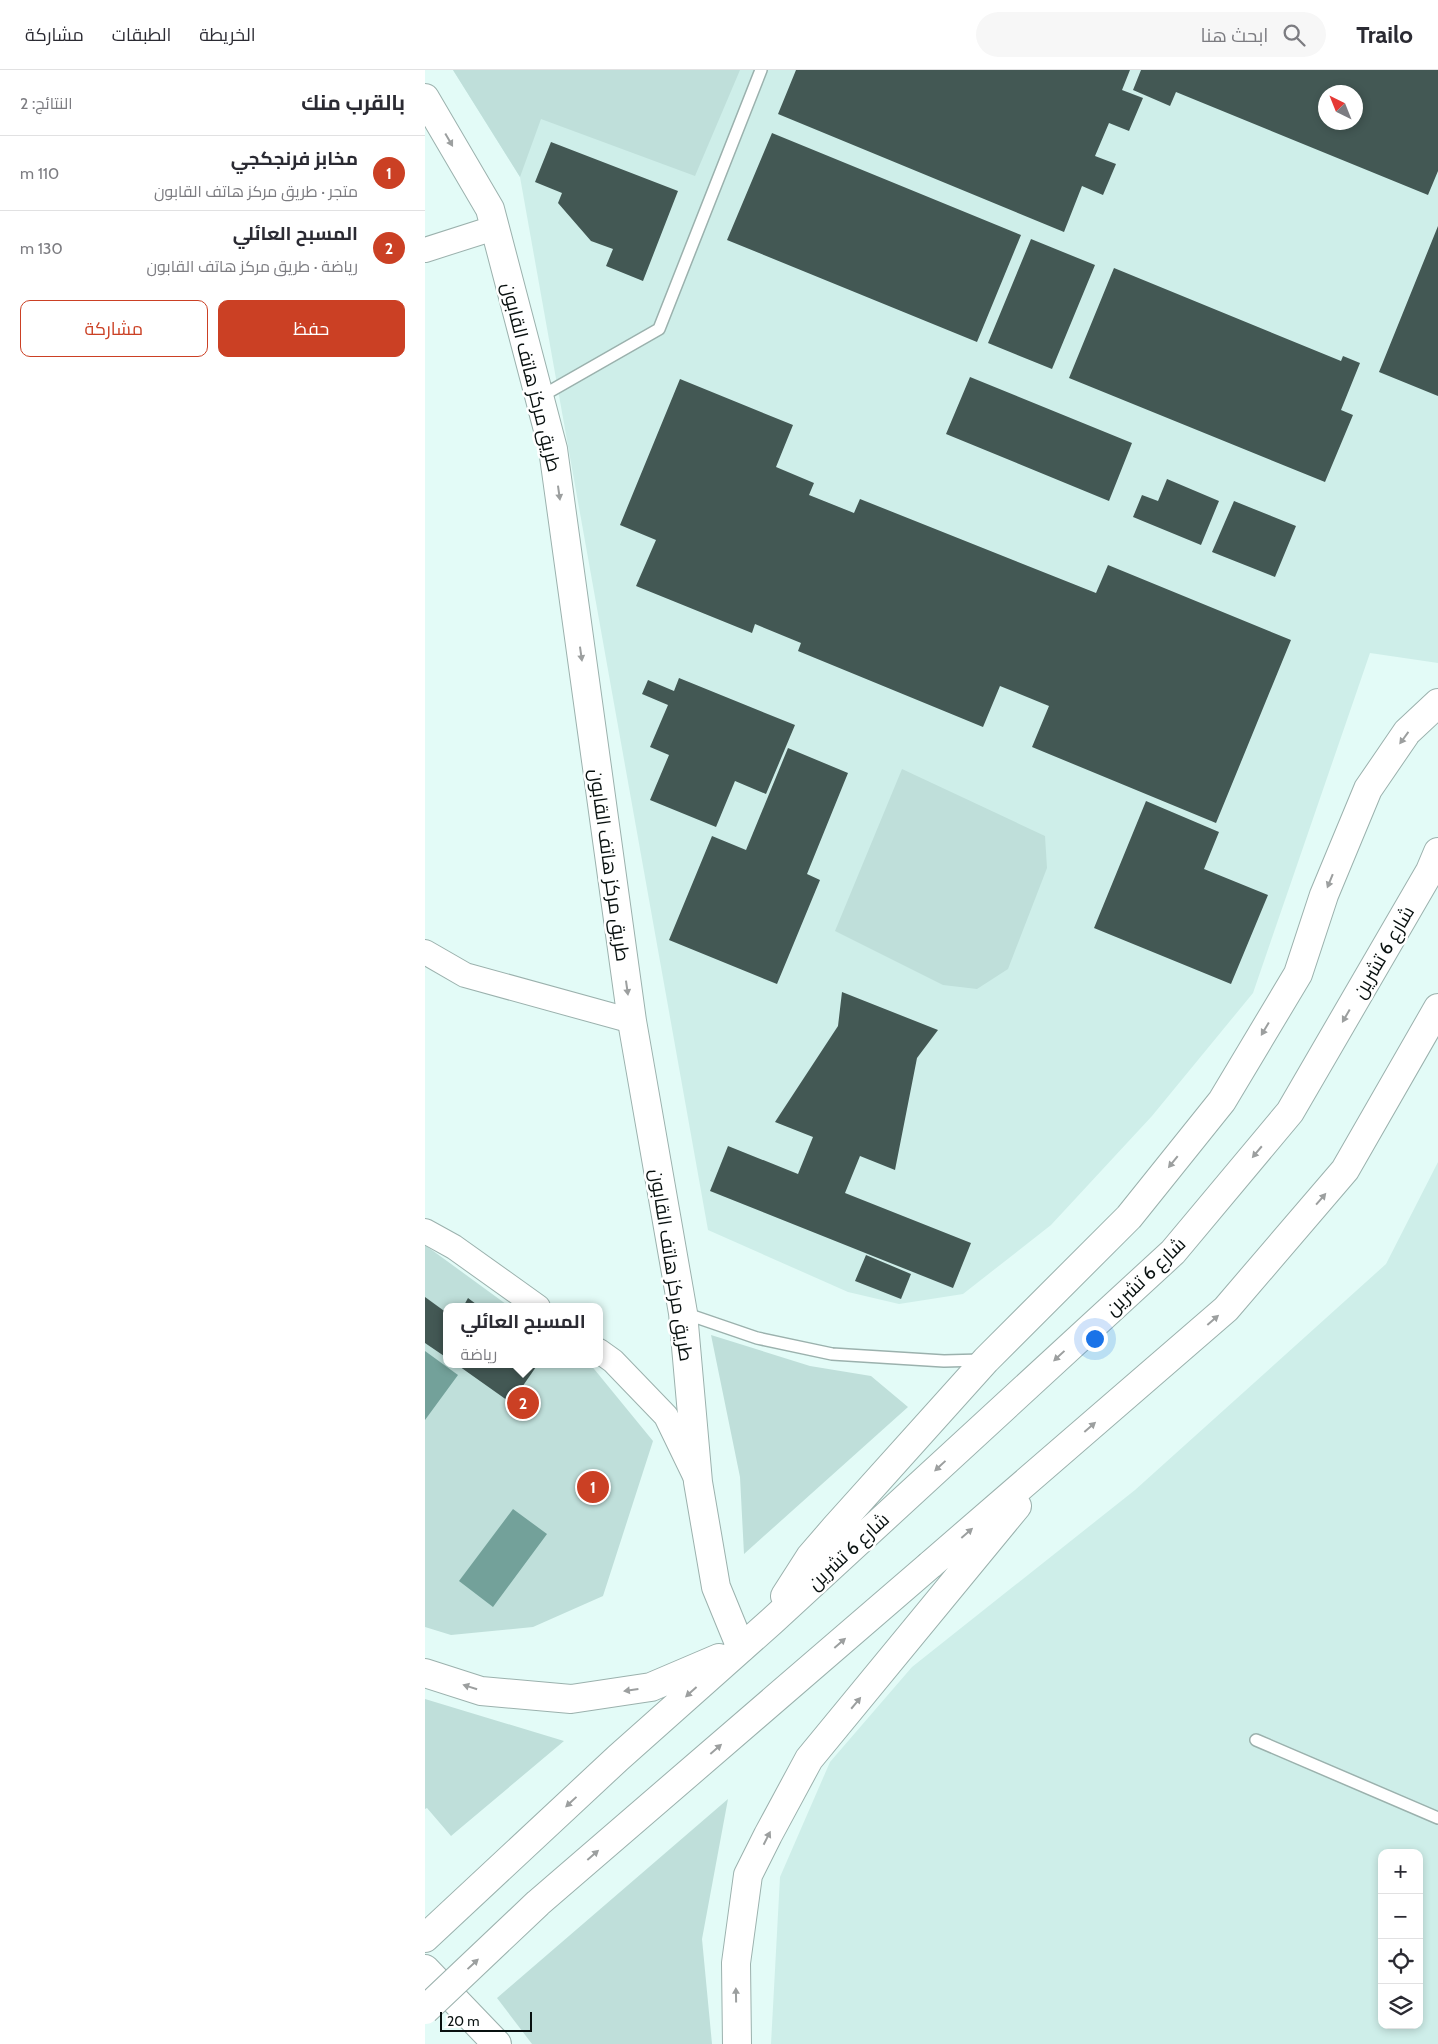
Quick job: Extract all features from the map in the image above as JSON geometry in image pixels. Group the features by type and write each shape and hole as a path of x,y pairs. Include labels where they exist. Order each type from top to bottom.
{"main road":[{"name":"طريق مركز هاتف القابون","path":"425,98 490,209 553,449 632,1021 683,1312 698,1482 716,1587 741,1648"},
{"path":"772,1621 789,1588 810,1557 987,1360 1129,1217 1222,1101 1298,974 1324,895 1368,789 1407,732 1438,703"},
{"name":"شارع 6 تشرين","path":"512,1857 1173,1252 1290,1112 1430,870 1438,852"},
{"path":"425,2010 538,1903 1226,1309 1345,1170 1438,1008"},
{"path":"737,2044 735,1963 748,1876 809,1759 929,1616 1061,1452"},
{"path":"425,1673 481,1691 571,1699 651,1687 741,1648"},
{"path":"425,1920 512,1857"},
{"path":"425,1938 512,1857"},
{"path":"425,1969 497,2044"}],"street":[{"path":"425,250 495,228"},
{"path":"425,952 465,975 632,1021"},
{"path":"425,1231 455,1247 532,1303"},
{"path":"603,1353 613,1361 666,1416 698,1482"}],"lane":[{"path":"539,397 659,329 761,70"},
{"path":"683,1312 757,1338 832,1354 944,1361 987,1360"},
{"path":"1256,1740 1438,1818"}],"shaded area":[{"path":"453,70 1438,70 1438,663 1370,653 1253,993 1152,1116 1051,1225 963,1294 899,1304 848,1292 708,1230 520,177"},
{"path":"453,70 740,70 695,176 541,119 520,177"},
{"path":"902,769 1045,836 1047,868 1008,969 977,989 943,985 835,931"},
{"path":"1438,1162 1438,2044 771,2044 780,1877 830,1762 912,1667 1135,1490 1386,1264"},
{"path":"425,1245 505,1303 443,1303 443,1368 593,1368 653,1441 603,1596 533,1627 451,1635 425,1627"},
{"path":"711,1335 810,1366 871,1376 908,1407 744,1554 740,1477"},
{"path":"425,1351 443,1364 443,1368 448,1368 458,1375 425,1420"},
{"path":"513,1509 547,1534 493,1607 459,1581"},
{"path":"425,1699 564,1741 451,1836 427,1808 425,1809"},
{"path":"728,1799 702,1939 712,2044 532,2044 497,1998"}],"building":[{"path":"796,70 1130,70 1122,90 1143,98 1129,131 1109,123 1095,156 1116,164 1103,195 1082,186 1064,232 778,114"},
{"path":"1141,70 1438,70 1438,171 1428,195 1176,92 1170,106 1133,90"},
{"path":"772,133 1021,235 977,342 727,240"},
{"path":"551,142 678,191 643,281 606,266 613,249 591,241 558,203 562,193 535,182"},
{"path":"1438,226 1438,396 1379,372"},
{"path":"1031,239 1095,265 1052,369 988,343"},
{"path":"1114,268 1341,361 1343,356 1360,363 1341,410 1353,415 1325,482 1069,378"},
{"path":"970,377 1132,443 1109,501 946,434"},
{"path":"680,379 793,425 776,467 814,483 809,495 854,513 860,499 1096,593 1108,565 1291,640 1216,823 1032,747 1049,706 1000,686 983,727 798,651 801,643 755,624 752,633 636,586 656,540 620,525"},
{"path":"1167,479 1219,501 1201,545 1133,517 1142,495 1158,501"},
{"path":"1234,501 1296,526 1275,577 1212,552"},
{"path":"679,678 795,725 766,794 735,781 716,827 650,800 669,755 650,747 668,705 642,694 648,680 674,691"},
{"path":"788,748 848,773 807,874 820,880 777,984 669,940 712,836 746,850"},
{"path":"1146,801 1219,832 1204,869 1268,895 1231,984 1094,928"},
{"path":"842,992 938,1030 917,1058 895,1170 860,1156 845,1193 971,1243 953,1288 710,1191 728,1146 798,1174 813,1137 775,1122 838,1026"},
{"path":"866,1255 911,1274 901,1299 855,1281"},
{"path":"425,1297 443,1310 443,1355 425,1343"},
{"path":"468,1298 475,1303 465,1303"},
{"path":"462,1368 535,1368 511,1403"}],"place":[{"name":"المسبح العائلي","path":"523,1403"},
{"name":"مخابز فرنجكجي","path":"593,1487"}]}
